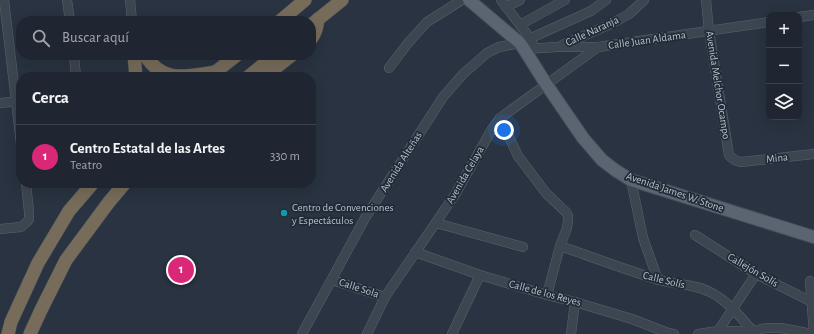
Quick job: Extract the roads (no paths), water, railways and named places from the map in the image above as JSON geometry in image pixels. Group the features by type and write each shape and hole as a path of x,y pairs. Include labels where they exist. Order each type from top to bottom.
{"highway":[{"path":"286,16 306,0"},
{"path":"316,21 342,0"},
{"path":"134,60 136,72"},
{"path":"148,60 161,72"},
{"path":"216,72 231,60"},
{"path":"254,72 268,60"},
{"path":"270,72 286,60"},
{"path":"8,334 11,322 38,263 69,211 89,188"},
{"path":"30,334 40,310 66,260 121,188"}],"main road":[{"name":"Avenida James W. Stone","path":"469,0 527,45 546,84 583,138 602,160 615,170 631,180 814,237"}],"street":[{"path":"4,0 16,87"},
{"path":"67,0 69,16"},
{"path":"130,0 132,16"},
{"path":"389,68 408,43 427,22 462,0"},
{"path":"520,0 503,3 520,25 527,45"},
{"path":"520,25 565,0"},
{"name":"Calle Naranja","path":"527,45 591,11 606,0"},
{"name":"Calle Naranja","path":"558,47 611,24 628,14 644,0"},
{"name":"Avenida Melchor Ocampo","path":"706,0 709,31 729,155 736,161 741,162"},
{"path":"802,17 814,15"},
{"name":"Calle Juan Aldama","path":"527,45 598,47 766,22"},
{"name":"Avenida Alteñas","path":"302,334 365,218 443,97 463,74 487,53 499,47 527,45"},
{"name":"Avenida Celaya","path":"367,334 385,297 456,193 492,129 500,118 598,47"},
{"path":"74,60 76,72"},
{"path":"0,104 16,102"},
{"path":"500,118 518,156 546,193 566,212 568,216 547,295"},
{"name":"Mina","path":"741,162 814,154"},
{"path":"631,180 643,238 658,280"},
{"path":"0,229 21,227 29,219 27,188"},
{"path":"436,223 524,247"},
{"name":"Callejón Solís","path":"695,235 756,274 812,302"},
{"name":"Calle Solís","path":"560,246 658,280 700,288 710,292 733,309 753,332"},
{"name":"Calle de los Reyes","path":"415,252 480,275 632,319 674,334"},
{"path":"717,332 756,274"},
{"path":"452,334 480,275"},
{"name":"Calle Sola","path":"332,280 385,297"},
{"path":"698,334 717,332 753,332 766,328 780,328 813,334 810,281"},
{"path":"571,334 575,302"}],"place":[{"name":"Centro de Convenciones y Espectáculos","path":"284,213"},
{"name":"Centro Estatal de las Artes","path":"181,270"}]}
